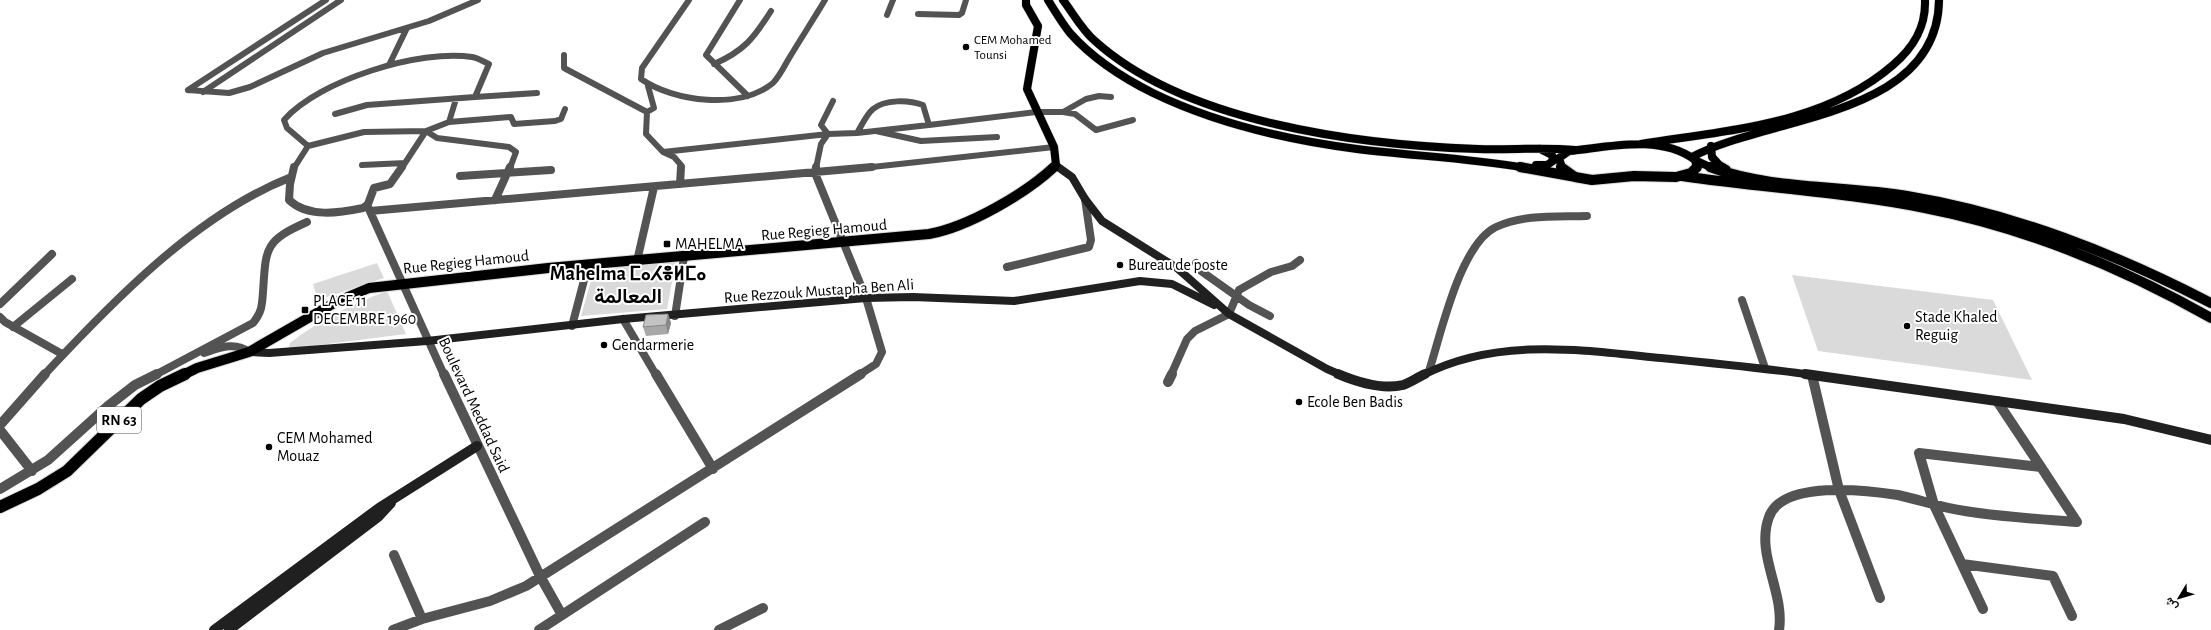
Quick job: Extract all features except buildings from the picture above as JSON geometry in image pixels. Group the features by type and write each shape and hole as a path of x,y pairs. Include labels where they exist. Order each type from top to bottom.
{"main road":[{"path":"1026,0 1038,26 1028,75 1027,89 1036,112 1054,147 1056,165 1072,177 1085,199 1102,221 1177,268 1229,314 1327,369 1356,381 1394,386 1412,382 1429,371 1459,359 1490,352 1563,348 1765,368 2124,420 2211,440"},
{"path":"1048,0 1067,31 1094,56 1144,87 1208,114 1268,132 1336,146 1496,163 1544,165 1553,161 1550,154 1536,148"},
{"path":"1063,0 1084,30 1113,56 1142,75 1171,89 1219,108 1287,126 1370,140 1478,149 1536,148 1575,150 1642,144 1751,127 1826,106 1880,77 1893,67 1913,45 1923,22 1925,0"},
{"path":"1693,158 1711,146 1839,110 1876,92 1897,79 1920,56 1930,41 1939,16 1939,0"},
{"path":"1751,127 1760,132"},
{"path":"1642,144 1672,148 1721,172 1748,178 1893,193 1939,201 1989,213 2098,249 2157,275 2211,303"},
{"path":"1711,146 1710,154 1717,164 1730,172 1748,178"},
{"path":"1575,150 1561,155 1558,161 1562,168 1576,177"},
{"path":"1682,176 1697,168 1693,158"},
{"path":"1496,163 1596,182 1631,176 1682,176 1899,203 1986,222 2028,234 2087,256 2211,318"},
{"name":"Rue Regieg Hamoud","path":"249,352 348,296 369,288 403,283 588,265 912,237 944,230 986,212 1044,177 1056,165"},
{"name":"Rue Rezzouk Mustapha Ben Ali","path":"249,352 269,353 427,341 572,326 622,319 675,316 866,298 913,297 1014,301 1129,282 1151,280 1182,288 1229,314"},
{"name":"RN 63","path":"0,507 38,489 67,471 141,399 160,386 196,368 249,352"},
{"path":"214,630 373,512 477,446"},
{"path":"229,630 378,516 395,498"}],"street":[{"path":"326,0 188,90 229,93 250,87 323,52 447,15 478,0"},
{"path":"203,92 342,0"},
{"path":"689,0 642,68 640,73 641,79 648,86 663,92 709,101 729,100 748,96 765,89 774,82 824,0"},
{"path":"740,0 707,51 706,55 748,96"},
{"path":"887,15 893,0"},
{"path":"918,14 958,15 962,13 966,0"},
{"path":"714,64 736,54 748,46 771,11"},
{"path":"389,65 407,28"},
{"path":"564,54 564,68 647,112"},
{"path":"308,146 287,128 284,120 290,112 320,92 389,65 405,61 446,57 470,56 483,59 489,64 476,97"},
{"path":"647,112 654,108 648,86"},
{"path":"335,114 366,105 537,93"},
{"path":"1063,112 1070,106 1102,94 1111,97"},
{"path":"448,122 456,99"},
{"path":"828,134 820,125 833,101"},
{"path":"857,133 874,108 887,102 918,102 923,105 929,125"},
{"path":"565,109 562,119 555,121 514,124 511,117 448,122 426,131 364,132 308,146 294,165 289,178 289,200 298,209 319,213 654,187 1054,147"},
{"path":"647,112 646,134 663,152 674,158 681,165 680,184"},
{"path":"663,152 828,134 876,132 1036,112 1063,112 1075,114 1096,130 1133,120"},
{"path":"368,209 374,188 390,184 426,131"},
{"path":"426,131 437,138 514,149 516,152 515,156 495,200"},
{"path":"876,132 921,141 997,137"},
{"path":"392,630 422,619 490,601 526,586 713,469 876,364 882,352 866,298 842,243 815,172 821,144 828,134"},
{"path":"362,164 405,163"},
{"path":"460,176 551,170"},
{"path":"0,425 62,354 108,308 165,257 219,214 256,191 289,178"},
{"path":"637,261 654,187"},
{"path":"1007,267 1090,247 1092,240 1085,199"},
{"name":"Boulevard Meddad Said","path":"368,209 403,283 427,341 477,446 540,576 562,615"},
{"path":"1429,371 1461,277 1474,247 1485,234 1499,226 1518,221 1587,216"},
{"path":"0,489 32,471 52,457 121,395 150,376 243,329 259,317 262,312 266,253 277,238 307,222"},
{"path":"0,304 52,254"},
{"path":"675,316 684,256"},
{"path":"1168,382 1187,339 1195,331 1229,314 1239,290 1271,272 1292,266 1300,260"},
{"path":"1196,263 1201,271 1249,305 1270,316"},
{"path":"572,326 588,265"},
{"path":"13,327 72,279"},
{"path":"1742,300 1765,368"},
{"path":"0,317 13,327 62,354"},
{"path":"622,319 713,469"},
{"path":"186,358 236,346 244,347 249,352"},
{"path":"1812,375 1839,490 1880,598"},
{"path":"1779,630 1781,614 1766,540 1767,522 1772,510 1779,502 1791,496 1810,492 1839,490 1895,495 1950,509 2078,522 1997,401"},
{"path":"0,430 32,471"},
{"path":"1983,609 1934,505 1919,453 2041,467"},
{"path":"539,630 704,522"},
{"path":"394,555 422,619"},
{"path":"1962,564 2053,576 2072,616"},
{"path":"719,630 763,608"}],"shaded area":[{"path":"676,260 667,309 581,316 595,267"},
{"path":"377,263 384,278 318,300 313,284"},
{"name":"Stade Khaled Reguig","path":"1792,275 1993,300 2032,380 1818,351"},
{"path":"387,291 406,334 288,349 290,343 324,320 361,301"}],"place":[{"name":"CEM Mohamed Tounsi","path":"966,47"},
{"name":"MAHELMA","path":"667,244"},
{"name":"Bureau de poste","path":"1120,265"},
{"name":"PLACE 11 DECEMBRE 1960","path":"305,310"},
{"name":"Stade Khaled Reguig","path":"1907,326"},
{"name":"Gendarmerie","path":"604,345"},
{"name":"Ecole Ben Badis","path":"1299,402"},
{"name":"CEM Mohamed Mouaz","path":"269,447"}],"district":[{"name":"Mahelma ⵎⴰⵃⴻⵍⵎⴰ المعالمة","path":"628,286"}]}
